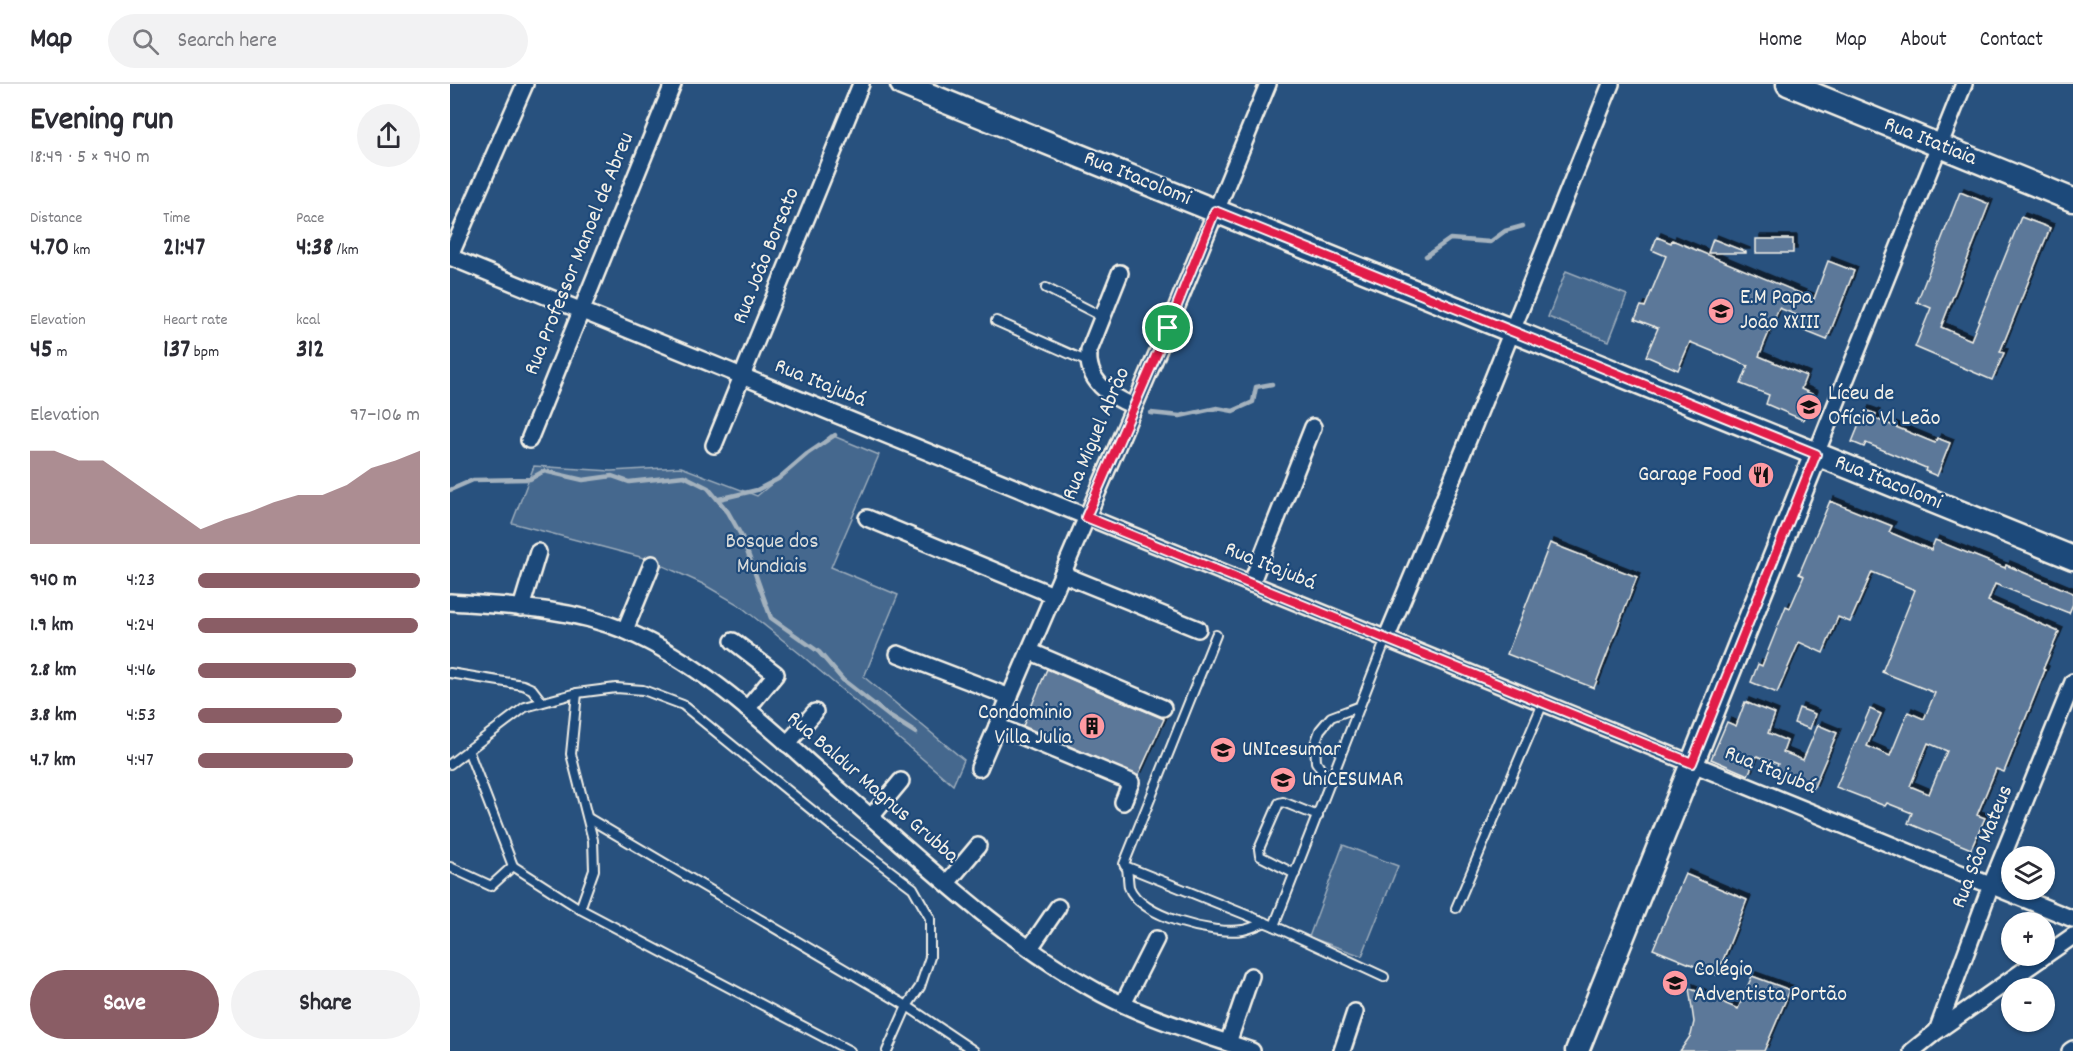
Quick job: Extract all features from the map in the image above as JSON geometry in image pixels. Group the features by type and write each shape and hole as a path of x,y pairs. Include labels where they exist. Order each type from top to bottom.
{"main road":[{"name":"Rua Itacolomi","path":"902,84 2073,558"},
{"name":"Rua Itatiaia","path":"1788,84 2073,200"},
{"path":"1577,1051 1816,454"}],"street":[{"path":"450,256 525,84"},
{"name":"Rua Professor Manoel de Abreu","path":"530,440 673,84"},
{"name":"Rua João Borsato","path":"714,445 861,84"},
{"name":"Rua Miguel Abrão","path":"979,768 1134,406 1268,84"},
{"path":"1386,639 1459,467 1511,331 1611,84"},
{"path":"1816,454 1964,84"},
{"name":"Rua Itajubá","path":"450,256 2073,919"},
{"path":"1120,273 1089,351 1088,362 1095,382 1118,399 1134,406"},
{"path":"1251,584 1313,427"},
{"path":"867,518 1053,596"},
{"path":"521,608 538,552"},
{"path":"625,630 652,564"},
{"path":"1062,574 1198,629"},
{"name":"Rua Baldur Magnus Grubba","path":"450,602 521,608 583,617 625,630 665,650 747,709 947,883 1030,948 1081,982 1123,1004 1252,1051"},
{"path":"733,641 776,674 747,709"},
{"path":"1029,651 1163,708"},
{"path":"898,654 1010,697"},
{"name":"Rua São Mateus","path":"1937,1031 1991,885 2073,682"},
{"path":"787,744 815,712"},
{"path":"997,726 1131,782 1123,802"},
{"path":"871,817 900,781"},
{"path":"947,883 978,846"},
{"path":"1030,948 1058,907"},
{"path":"1912,1051 2073,936"},
{"path":"1123,1004 1156,939"},
{"path":"1228,1043 1251,976"},
{"path":"1342,1051 1355,1012"}],"lane":[{"path":"1046,288 1103,317"},
{"path":"996,321 1088,362"},
{"path":"1216,635 1124,864 1127,868 1130,887 1142,903 1172,920 1194,927 1220,931 1242,930 1265,922"},
{"path":"1274,926 1386,639"},
{"path":"450,673 523,685 532,689 542,702"},
{"path":"450,764 525,707 577,693 616,688 643,690 683,705 840,833 913,888 930,918 930,957 920,987 907,1006 887,1051"},
{"path":"577,693 571,754 593,840 594,870 580,909"},
{"path":"1456,908 1543,703"},
{"path":"1330,783 1316,762 1315,744 1320,730 1331,717 1360,706"},
{"path":"468,750 513,866 580,909 850,1051"},
{"path":"1295,874 1260,856 1259,849 1279,803 1283,802 1318,816"},
{"path":"588,818 907,1006 974,1051"},
{"path":"450,867 491,886 513,866"},
{"path":"1127,868 1265,922 1384,977"}],"green space":[{"path":"1566,271 1627,295 1609,341 1548,317"},
{"name":"Bosque dos Mundiais","path":"831,435 879,455 831,567 898,595 864,677 964,760 953,785 799,653 739,605 703,584 648,559 512,523 534,466 611,471 681,467 757,496"},
{"path":"1343,845 1398,866 1362,956 1309,937"}],"building":[{"path":"1960,192 1989,204 1941,327 1971,340 2021,217 2050,228 2000,352 2004,353 1992,380 1915,347 1931,308 1917,302"},
{"path":"1657,237 1671,243 1672,240 1814,299 1828,261 1854,271 1827,340 1795,327 1799,316 1779,308 1759,356 1806,376 1801,389 1814,395 1803,420 1766,404 1769,395 1741,384 1748,366 1690,342 1678,370 1646,356 1658,328 1635,319 1641,306 1645,307 1666,256 1652,250"},
{"path":"1713,239 1746,252 1746,253 1708,253"},
{"path":"1756,239 1793,239 1793,253 1756,253"},
{"path":"1865,410 1876,414 1874,418 1935,443 1937,438 1950,443 1937,476 1925,471 1926,468 1866,443 1864,447 1852,442"},
{"path":"1830,501 1892,526 1889,532 1931,550 1935,540 2005,568 2006,565 2073,593 2073,604 2069,613 1995,584 1988,601 2059,632 2004,772 1996,769 1977,815 1985,818 1971,849 1908,823 1912,813 1887,803 1885,806 1836,787 1870,709 1881,714 1867,746 1890,756 1908,712 1924,719 1935,693 1882,672 1915,590 1872,572 1850,622 1838,617 1823,653 1799,642 1777,693 1751,682 1758,664 1762,666 1786,606 1790,608 1804,576 1799,574","holes":["1928,743 1947,751 1929,794 1910,786"]},
{"path":"1550,543 1637,577 1594,688 1507,654"},
{"name":"Condominio Villa Julia","path":"1047,669 1164,719 1138,776 1023,726"},
{"path":"1745,702 1775,714 1768,733 1787,741 1783,752 1803,760 1818,725 1837,733 1813,789 1774,773 1778,764 1757,756 1748,775 1711,759 1727,722 1736,726"},
{"path":"1799,708 1815,714 1810,729 1794,723"},
{"path":"1685,874 1747,900 1717,975 1653,949"},
{"path":"1752,976 1790,990 1764,1051 1680,1051 1691,1035 1694,1022 1689,988 1738,1009"}],"waterway":[{"path":"1426,256 1450,239 1490,242 1505,231 1523,226"},
{"path":"1151,413 1180,416 1217,408 1233,411 1253,402 1256,387 1272,384"},
{"path":"719,499 757,490 778,479 807,454 835,435"},
{"path":"450,490 473,480 530,479 544,471 583,480 612,476 629,482 684,476 708,488 728,512 742,537 771,618 819,652 843,680 889,716 916,733"}],"place":[{"name":"E.M Papa João XXIII","path":"1721,311"},
{"name":"Líceu de Ofício Vl Leão","path":"1809,407"},
{"name":"Garage Food","path":"1761,475"},
{"name":"Condominio Villa Julia","path":"1092,726"},
{"name":"UNIcesumar","path":"1223,750"},
{"name":"UniCESUMAR","path":"1283,780"},
{"name":"Colégio Adventista Portão","path":"1675,983"}],"route":[{"path":"1215,211 1816,454 1692,763 1086,517 1168,328 1215,211"}]}
